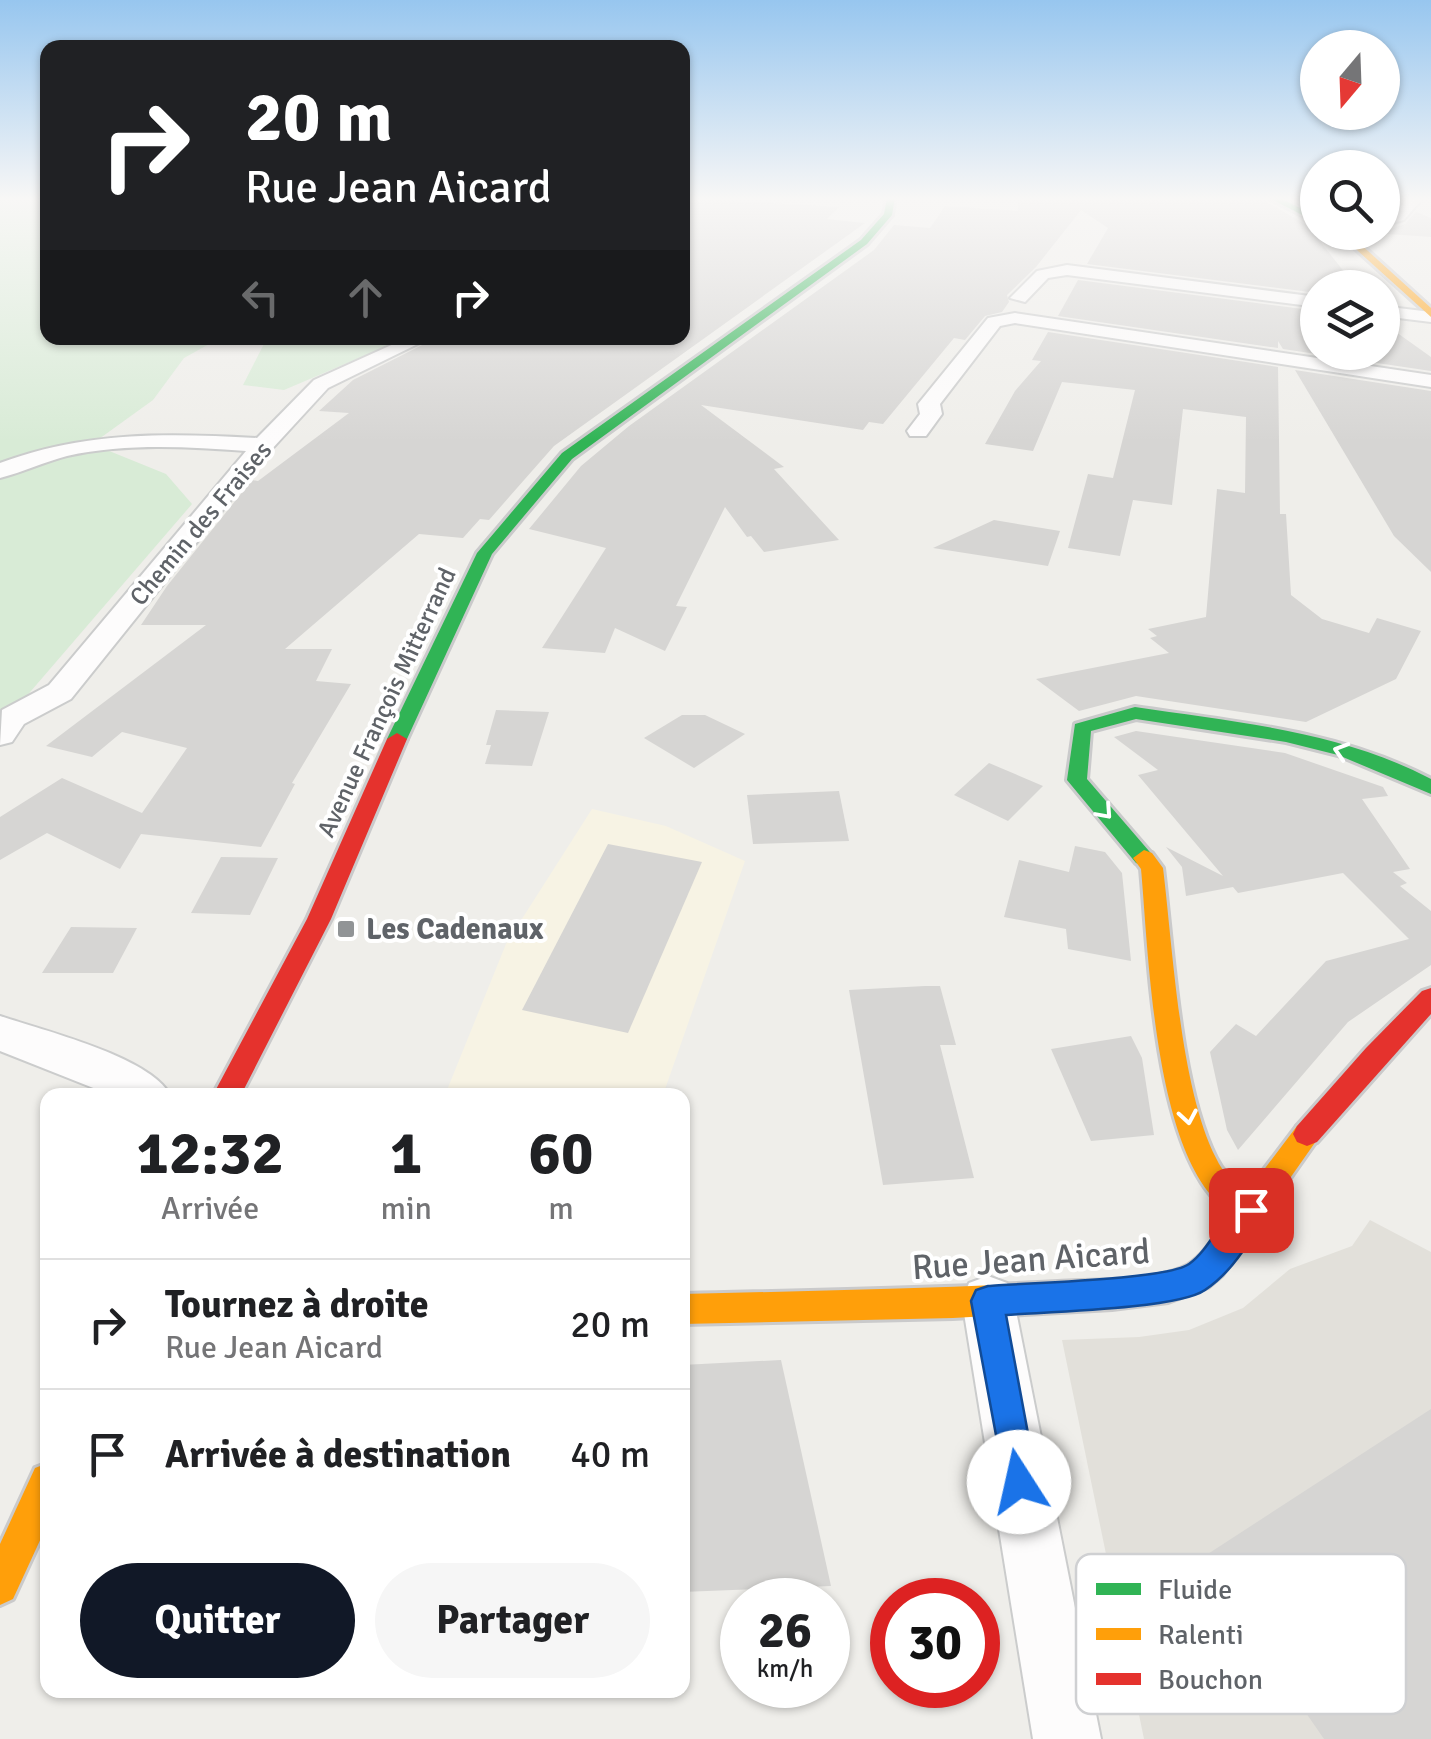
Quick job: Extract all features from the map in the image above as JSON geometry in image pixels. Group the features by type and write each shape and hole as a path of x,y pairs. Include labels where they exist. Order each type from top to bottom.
{"main road":[{"name":"Avenue François Mitterrand","path":"231,1088 319,919 424,675 485,553 567,456 811,279"},
{"path":"1393,279 1431,315"},
{"path":"1251,1210 1218,1187 1191,1135 1172,1032 1152,868 1077,780 1082,728 1136,713 1286,736 1401,771 1431,788"},
{"name":"Rue Jean Aicard","path":"690,1309 988,1301 1132,1291 1193,1281 1222,1254 1353,1077 1431,998"},
{"path":"0,1586 40,1498"}],"street":[{"path":"1018,298 1037,279"},
{"path":"1138,279 1300,300"},
{"path":"1400,312 1431,315"},
{"path":"918,431 931,414 930,404 994,322 1015,318 1431,381"},
{"name":"Chemin des Fraises","path":"0,735 14,718 60,692 263,445 331,377 405,345"},
{"path":"0,471 29,458 115,440 263,445"},
{"path":"0,1033 121,1078 136,1088"},
{"path":"988,1301 1067,1739"}],"shaded area":[{"path":"592,809 666,826 745,861 665,1088 448,1088 506,944"},
{"path":"1370,1220 1431,1252 1431,1739 1144,1739 1139,1714 1406,1714 1406,1554 1106,1554 1062,1340 1139,1337 1189,1330 1243,1308 1290,1269 1352,1246"}],"green space":[{"path":"0,279 40,279 40,345 207,345 184,358 153,400 92,444 166,474 192,504 0,727"},
{"path":"263,345 390,345 284,390 243,385"}],"building":[{"path":"690,279 787,279 554,446 489,520 480,519 463,538 419,534 285,649 332,649 316,681 351,684 292,783 295,784 261,847 141,834 120,869 47,833 0,860 0,817 62,778 142,813 187,748 122,732 92,757 46,746 206,625 141,625 167,586 252,480 258,481 349,413 319,411 353,380 422,345 690,345"},
{"path":"833,279 1023,279 1007,295 1009,302 1002,312 985,316 965,340 954,338 883,424 869,422 863,430 701,405 784,467 774,469 839,540 764,552 751,536 747,537 725,507 676,606 687,607 665,651 615,628 605,653 542,648 606,548 529,529 581,466 629,426"},
{"path":"1208,279 1300,279 1300,291"},
{"path":"1078,280 1300,309 1300,352 1283,349 1278,341 1278,348 1058,316"},
{"path":"1048,332 1278,367 1280,514 1286,514 1291,595 1322,619 1369,633 1377,618 1421,631 1396,679 1306,722 1136,696 1079,711 1036,679 1169,653 1150,638 1157,636 1148,629 1206,617 1217,489 1245,493 1246,417 1183,409 1172,505 1133,500 1120,556 1068,548 1088,474 1113,478 1135,390 1062,382 1033,451 985,444 1015,391 1041,361 1032,360"},
{"path":"1400,335 1431,357 1431,371 1400,366"},
{"path":"1295,370 1431,391 1431,572 1394,536"},
{"path":"994,520 1060,531 1048,566 933,548"},
{"path":"496,710 549,712 532,766 485,764"},
{"path":"682,715 705,715 745,734 694,768 644,738"},
{"path":"1136,731 1285,753 1383,787 1388,796 1362,799 1410,869 1393,872 1407,883 1400,886 1431,911 1431,965 1348,1022 1238,1150 1227,1130 1210,1052 1236,1024 1256,1036 1326,961 1409,939 1343,873 1238,893 1233,887 1186,896 1182,867 1166,847 1223,876 1138,775 1158,770 1114,737"},
{"path":"989,763 1043,786 1008,821 954,795"},
{"path":"839,791 849,841 753,844 747,795"},
{"path":"608,844 702,862 628,1033 522,1010"},
{"path":"1075,846 1105,852 1122,873 1131,961 1068,949 1066,929 1004,917 1019,860 1069,872"},
{"path":"221,857 278,858 250,915 191,913"},
{"path":"71,927 137,928 113,973 42,973"},
{"path":"940,986 956,1045 940,1045 974,1178 883,1185 849,990"},
{"path":"1131,1036 1142,1058 1154,1135 1091,1141 1051,1049"},
{"path":"781,1360 829,1578 720,1578 720,1590 690,1592 690,1365"},
{"path":"1431,1409 1431,1739 1324,1739 1307,1714 1406,1714 1406,1554 1208,1554"}],"traffic: fast":[{"path":"397,739 485,553 567,456 812,279"},
{"path":"1144,858 1077,780 1082,728 1135,713 1287,736 1345,751 1401,771 1431,787"}],"traffic: slow":[{"path":"1393,279 1431,314"},
{"path":"1144,858 1152,868 1172,1037 1191,1128 1204,1164 1219,1188 1251,1210"},
{"path":"690,1309 953,1303 1168,1287 1197,1277 1211,1265 1307,1134"},
{"path":"0,1586 40,1498"}],"traffic: jam":[{"path":"231,1088 319,919 397,739"},
{"path":"1307,1134 1431,998"}],"place":[{"name":"Les Cadenaux","path":"346,929"}],"route":[{"path":"1019,1482 988,1301 1132,1291 1193,1281 1222,1254 1251,1210"}]}
